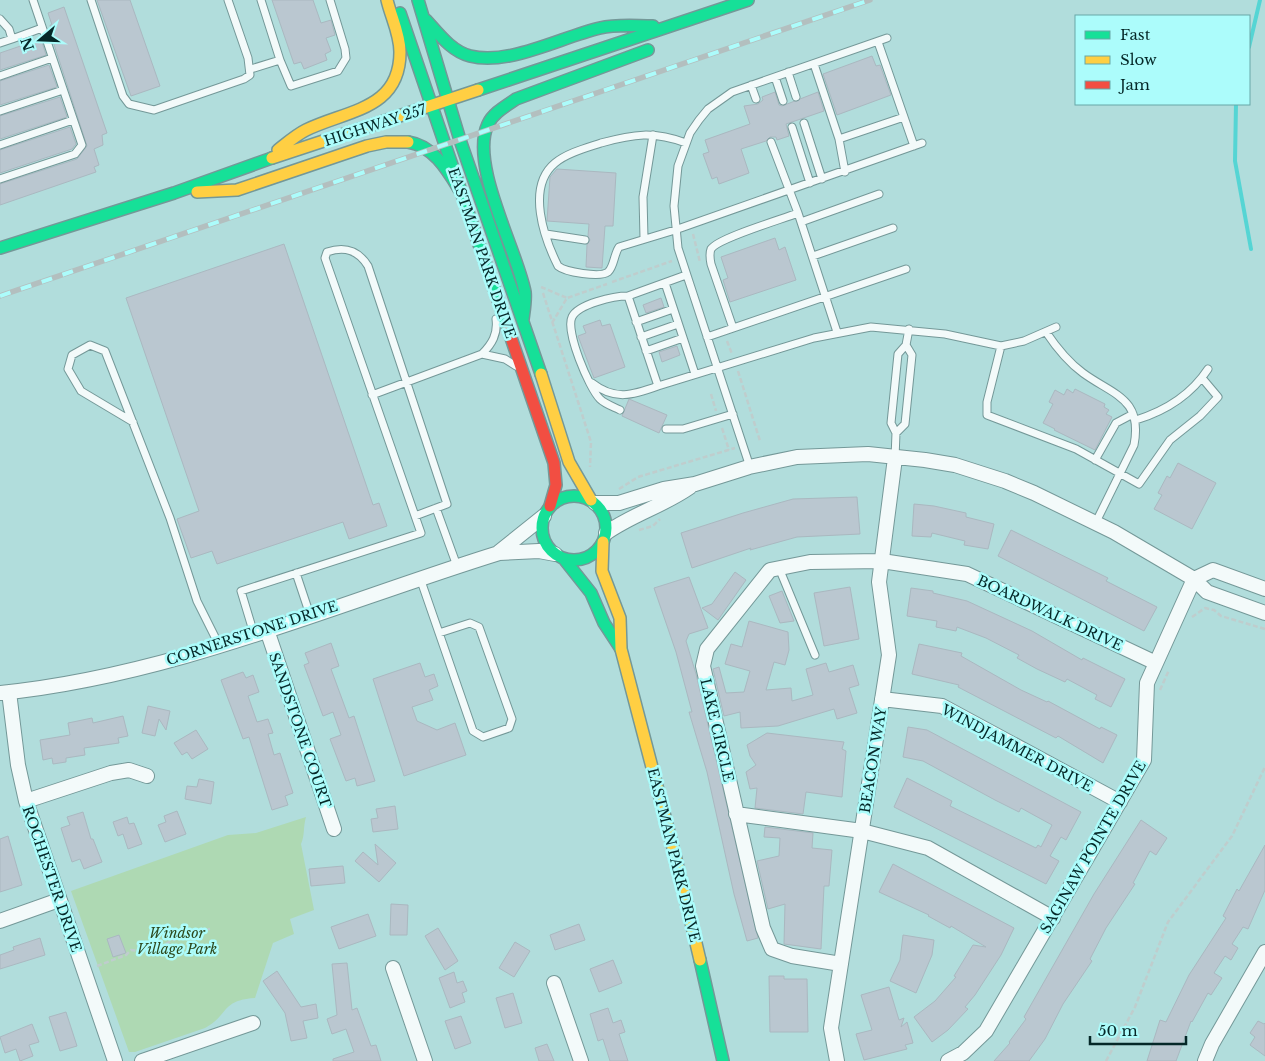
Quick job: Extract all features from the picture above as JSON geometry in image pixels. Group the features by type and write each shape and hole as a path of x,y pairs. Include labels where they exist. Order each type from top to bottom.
{"main road":[{"path":"264,161 306,130 369,107 389,92 400,68 400,50 387,0"},
{"name":"EASTMAN PARK DRIVE","path":"396,0 554,463 557,480 555,495 547,511"},
{"name":"EASTMAN PARK DRIVE","path":"418,0 426,20 448,101 523,319 569,462 593,502"},
{"name":"HIGHWAY 257","path":"0,248 174,193 264,161 676,26 748,0"},
{"path":"523,319 525,293 485,162 485,132 488,123 499,110 516,99 654,48 702,17"},
{"path":"426,20 457,51 480,58 498,57 530,49 601,27 676,26"},
{"path":"174,193 237,190 367,146 382,142 405,140 429,150 446,168 462,194"},
{"path":"565,497 583,497 593,502 602,511 606,522 605,538 598,550 582,559 559,556 547,546 543,536 547,511 565,497"},
{"name":"EASTMAN PARK DRIVE","path":"605,538 602,572 620,618 621,649 675,855 723,1061"},
{"name":"EASTMAN PARK DRIVE","path":"559,556 591,593 604,623 621,649"}],"street":[{"path":"593,502 619,503 664,489 695,484 750,467 821,455 868,454 925,460 955,465 1005,481 1096,522 1194,579 1207,592 1265,613"},
{"name":"BEACON WAY","path":"837,1061 831,1028 889,655 880,582 895,458"},
{"path":"605,538 635,514 669,502 695,484"},
{"name":"CORNERSTONE DRIVE","path":"498,553 547,511"},
{"name":"CORNERSTONE DRIVE","path":"4,692 130,670 219,645 498,553 540,551 559,556"},
{"name":"LAKE CIRCLE","path":"841,964 792,956 772,949 763,928 702,666 707,648 770,570 810,562 882,561"},
{"name":"BOARDWALK DRIVE","path":"882,561 967,574 1156,662"},
{"path":"1194,579 1213,570 1265,590"},
{"name":"SAGINAW POINTE DRIVE","path":"948,1061 963,1053 986,1031 1144,760 1148,683 1194,579"},
{"name":"SANDSTONE COURT","path":"260,632 334,829"},
{"name":"ROCHESTER DRIVE","path":"4,692 26,802 115,1061"},
{"name":"WINDJAMMER DRIVE","path":"882,699 942,706 1120,802"},
{"path":"26,802 111,773 129,770 147,776"},
{"path":"736,814 862,831 928,848 1053,918"},
{"path":"0,920 59,900"},
{"path":"1206,1061 1212,1044 1265,952"},
{"path":"393,968 425,1061"},
{"path":"554,984 581,1061"},
{"path":"142,1061 253,1023"}],"lane":[{"path":"0,179 75,154 82,145 33,0"},
{"path":"91,0 123,96 129,104 154,110 244,79 250,75 251,69 228,0"},
{"path":"261,0 280,60 291,86 338,71 346,58 330,0"},
{"path":"0,19 9,29 12,39"},
{"path":"0,43 42,28"},
{"path":"750,467 686,275 675,230 675,184 678,166 690,133 708,109 732,92 888,38"},
{"path":"878,42 914,146"},
{"path":"0,76 52,58"},
{"path":"251,69 280,60"},
{"path":"814,64 839,139 845,172"},
{"path":"788,72 796,97"},
{"path":"775,76 783,101"},
{"path":"751,85 756,99"},
{"path":"0,111 63,90"},
{"path":"839,139 904,117"},
{"path":"0,145 73,120"},
{"path":"804,123 822,179"},
{"path":"792,127 810,183"},
{"path":"617,249 610,270 606,274 597,275 563,270 556,261 540,217 540,199 545,178 556,162 571,154 633,134 653,134 686,143"},
{"path":"644,238 642,228 643,197 653,134"},
{"path":"771,142 813,256 837,332"},
{"path":"607,246 617,249 644,238 675,230 845,172 922,142"},
{"path":"801,222 880,194"},
{"path":"733,328 711,264 709,254 712,248 723,240 798,213"},
{"path":"813,256 893,228"},
{"path":"546,234 585,240"},
{"path":"260,632 241,591 421,533 372,395 325,258 327,252 338,248 350,249 362,256 368,266 448,504 415,516"},
{"path":"372,395 482,354 490,345 497,328 477,263 480,250"},
{"path":"707,337 906,269"},
{"path":"620,410 600,400 590,382 572,336 570,323 572,315 585,306 615,296 628,296 686,275"},
{"path":"664,283 695,374"},
{"path":"628,296 658,386"},
{"path":"636,322 673,309"},
{"path":"641,337 678,324"},
{"path":"590,382 603,392 617,396 629,395 837,332 871,327 909,329 1001,346 1024,341 1056,327"},
{"path":"895,458 896,433 891,422 898,354 906,345 909,329"},
{"path":"1046,332 1068,360 1084,374 1114,390 1126,402 1134,417 1137,432 1134,445 1096,522"},
{"path":"646,351 683,338"},
{"path":"133,422 81,391 68,369 72,355 90,345 105,351 133,422 170,518 197,601 219,645"},
{"path":"896,433 905,424 912,355 906,345"},
{"path":"1001,346 987,402 987,415 1076,449 1139,484 1170,440 1200,416 1218,397 1202,378"},
{"path":"482,354 505,359 521,370"},
{"path":"1095,460 1116,423 1134,417 1153,414 1174,402 1202,378 1208,369"},
{"path":"666,429 683,429 733,414"},
{"path":"436,508 457,566"},
{"path":"778,568 815,655"},
{"path":"296,573 310,615"},
{"path":"420,578 439,633 473,731 483,737 508,728 512,719 479,627 470,623 439,633"}],"path":[{"path":"691,256 696,251"},
{"path":"552,322 567,298 672,262"},
{"path":"540,286 567,298"},
{"path":"726,339 732,355"},
{"path":"738,371 760,441"},
{"path":"735,386 742,384"},
{"path":"711,394 716,411"},
{"path":"721,424 729,450"},
{"path":"632,532 653,526"},
{"path":"1106,1061 1135,1007 1168,922 1232,836 1265,767"},
{"path":"84,971 126,955 131,950 151,952 158,950 170,940 186,933 210,929"}],"green space":[{"name":"Windsor Village Park","path":"306,817 301,844 314,910 290,919 294,934 273,943 255,998 244,999 231,1005 213,1023 205,1028 135,1052 129,1052 71,891 228,835 256,833"}],"building":[{"path":"97,0 130,0 160,86 131,96"},
{"path":"272,0 313,0 321,23 331,20 335,35 326,38 331,51 325,54 327,60 304,69 301,62 294,64"},
{"path":"64,7 107,133 102,135 103,145 94,149 99,165 94,167 96,172 0,205 0,184 77,159 87,146 51,35 53,35 50,25 52,25 48,13"},
{"path":"41,39 46,55 0,70 0,53"},
{"path":"872,56 876,66 880,65 891,95 837,115 823,74"},
{"path":"49,65 57,87 0,105 0,81"},
{"path":"775,92 779,105 782,106 818,92 824,111 786,124 789,136 777,140 776,137 770,137 766,141 741,149 749,173 719,184 717,177 712,179 703,154 709,152 705,140 750,124 744,106 758,104 763,100 762,97"},
{"path":"60,97 67,117 0,139 0,116"},
{"path":"70,127 76,144 72,149 0,173 0,150"},
{"path":"557,169 616,173 613,226 605,226 602,268 586,267 587,245 590,240 588,236 589,224 547,221 550,177"},
{"path":"775,238 779,250 785,247 796,280 730,302 723,280 728,278 721,257"},
{"path":"284,244 373,505 379,503 387,526 349,539 343,522 217,564 212,551 191,558 177,519 199,511 126,298"},
{"path":"661,298 664,307 646,313 643,305"},
{"path":"600,320 602,326 610,324 625,367 594,378 578,336 586,333 583,326"},
{"path":"677,346 680,355 662,362 659,352"},
{"path":"1067,389 1073,393 1075,389 1105,404 1104,407 1109,410 1106,414 1112,417 1095,450 1043,423 1053,404 1049,402 1055,390 1064,395"},
{"path":"629,399 667,415 659,433 622,416"},
{"path":"1178,463 1216,483 1192,529 1154,509 1162,495 1158,493 1167,476 1170,478"},
{"path":"857,497 860,534 797,537 750,550 751,548 692,568 681,533 793,499"},
{"path":"914,504 966,513 966,517 994,524 988,549 964,545 965,541 932,533 931,537 912,536"},
{"path":"1011,530 1108,578 1106,581 1157,607 1144,631 998,556"},
{"path":"735,572 746,580 718,620 702,608 712,604"},
{"path":"689,577 708,628 689,634 686,641 696,674 758,938 747,941 734,894 707,772 689,712 692,712 676,652 654,588"},
{"path":"850,587 859,639 824,646 814,593"},
{"path":"911,588 933,591 933,593 967,601 1032,631 1082,660 1083,658 1125,679 1111,707 1095,699 1097,695 1067,679 1065,682 1037,669 1017,658 1019,655 986,638 957,627 956,631 936,627 937,621 907,616"},
{"path":"782,591 794,621 780,623 769,596"},
{"path":"749,621 788,632 789,650 785,665 774,662 766,690 791,688 792,701 813,695 806,669 826,663 829,672 853,665 859,685 849,688 857,713 837,719 834,709 778,726 741,728 740,712 724,716 713,669 719,667 726,693 744,692 750,671 725,664 731,644 742,647"},
{"path":"331,643 339,666 331,669 349,718 354,716 375,781 357,786 355,778 346,781 330,739 341,735 333,712 323,716 304,665 309,663 305,653"},
{"path":"919,644 962,653 961,656 1021,690 1048,701 1100,729 1101,727 1117,735 1103,763 1058,736 1056,738 958,687 959,685 912,674"},
{"path":"420,663 425,677 434,674 438,686 429,690 433,700 412,707 417,721 437,730 455,723 466,755 404,776 373,679"},
{"path":"243,672 246,678 253,675 259,692 248,696 257,722 268,719 273,733 268,734 274,755 280,753 293,793 285,796 288,805 272,810 249,737 243,739 221,680"},
{"path":"148,706 170,711 166,730 159,719 155,736 142,733"},
{"path":"123,716 128,736 118,738 119,743 84,748 85,755 66,758 66,762 53,764 52,758 43,760 40,740 70,735 68,723 92,718 93,723"},
{"path":"908,727 927,730 1081,812 1066,840 1061,837 1050,856 1059,861 1046,884 894,807 907,778 952,801 950,806 1036,848 1038,845 1041,847 1052,825 1021,808 1019,812 923,761 903,757"},
{"path":"196,730 208,749 192,759 187,752 182,755 174,743"},
{"path":"767,733 844,742 842,749 846,751 842,797 806,792 803,814 755,808 757,788 750,789 746,772 756,765 750,756 747,745"},
{"path":"199,779 214,782 211,804 185,799 187,786 197,787"},
{"path":"395,806 398,829 373,832 371,819 378,818 376,809"},
{"path":"177,811 186,834 165,842 158,825 166,822 164,816"},
{"path":"83,812 91,839 93,839 102,862 84,869 80,859 72,862 61,828 70,825 67,817"},
{"path":"127,817 129,824 134,823 142,844 128,849 123,834 118,836 113,822"},
{"path":"1141,820 1167,838 1156,855 1150,851 1133,883 1135,884 1106,928 1090,959 1092,961 1063,1004 1045,1039 1029,1061 994,1061 1010,1043 1026,1019 1024,1017 1094,894"},
{"path":"765,827 813,833 812,848 832,850 829,886 824,886 821,949 784,944 785,904 768,909 757,861 779,856 780,838 764,837"},
{"path":"8,836 22,885 0,892 0,839"},
{"path":"375,844 396,863 379,882 355,861 363,852 378,865"},
{"path":"1265,845 1265,890 1248,929 1243,927 1232,944 1238,948 1231,960 1225,956 1214,973 1222,978 1211,995 1208,993 1191,1021 1176,1061 1147,1061 1160,1020 1166,1022 1189,975 1226,918 1223,916 1237,889 1239,891"},
{"path":"893,864 1014,928 1001,955 965,1007 968,1009 948,1030 932,1042 914,1017 935,1001 956,977 954,976 973,945 986,947 951,926 950,928 929,915 879,892"},
{"path":"343,866 345,883 311,886 309,869"},
{"path":"391,904 408,905 407,935 390,935"},
{"path":"368,914 376,936 339,949 331,927"},
{"path":"579,924 585,940 555,950 550,935"},
{"path":"438,928 458,961 445,970 425,936"},
{"path":"119,935 126,953 113,957 107,939"},
{"path":"903,935 934,940 932,955 916,993 890,981 900,960"},
{"path":"40,938 45,955 0,969 0,955 14,950 13,947"},
{"path":"515,942 530,951 514,977 499,968"},
{"path":"613,960 622,983 599,992 590,969"},
{"path":"347,963 352,1010 357,1008 371,1046 376,1045 381,1061 333,1061 333,1059 354,1052 346,1029 332,1034 327,1019 337,1015 332,964"},
{"path":"277,971 301,1007 316,1004 318,1018 303,1021 307,1038 291,1041 285,1013 263,981"},
{"path":"454,972 457,983 463,981 467,991 462,993 465,1002 450,1008 439,978"},
{"path":"769,976 784,976 784,979 807,979 808,1032 770,1032"},
{"path":"889,987 899,1020 904,1018 901,1027 907,1022 913,1043 905,1045 907,1049 864,1060 856,1034 872,1030 861,995"},
{"path":"513,993 522,1023 505,1028 496,998"},
{"path":"608,1008 613,1023 621,1020 625,1032 619,1034 628,1061 610,1061 603,1039 598,1041 590,1014"},
{"path":"66,1012 77,1046 60,1051 49,1017"},
{"path":"461,1016 471,1043 455,1049 445,1021"},
{"path":"1258,1021 1265,1023 1265,1056 1250,1045 1255,1037 1250,1033"},
{"path":"32,1024 39,1042 29,1045 33,1056 20,1061 16,1049 5,1053 0,1037"},
{"path":"547,1044 554,1061 539,1061 535,1048"}],"waterway":[{"path":"1250,43 1260,0"},
{"path":"1236,105 1235,161 1251,249"}],"railway":[{"path":"0,296 870,0"}],"traffic: fast":[{"path":"418,0 460,140 541,374"},
{"path":"478,90 748,0"},
{"path":"400,13 508,329"},
{"path":"426,20 445,41 463,54 485,58 518,54 606,27 653,26"},
{"path":"523,319 525,292 489,184 484,141 488,124 496,113 516,99 648,50"},
{"path":"408,142 418,145 434,155 446,169 462,194"},
{"path":"0,248 174,193 272,158"},
{"path":"568,496 580,496 597,505 604,516 606,528 604,540 597,551 580,560 568,560 556,555 547,546 542,534 542,522 547,510 556,501 568,496"},
{"path":"564,559 591,593 604,623 621,649"},
{"path":"700,960 723,1061"}],"traffic: slow":[{"path":"278,150 306,130 368,105 381,97 391,86 398,71 400,45 387,0"},
{"path":"272,158 478,90"},
{"path":"197,192 237,190 367,146 386,142 408,142"},
{"path":"541,374 569,462 591,500"},
{"path":"603,542 602,571 620,618 621,649 675,855 700,960"}],"traffic: jam":[{"path":"508,329 554,463 556,485 550,506"}]}
